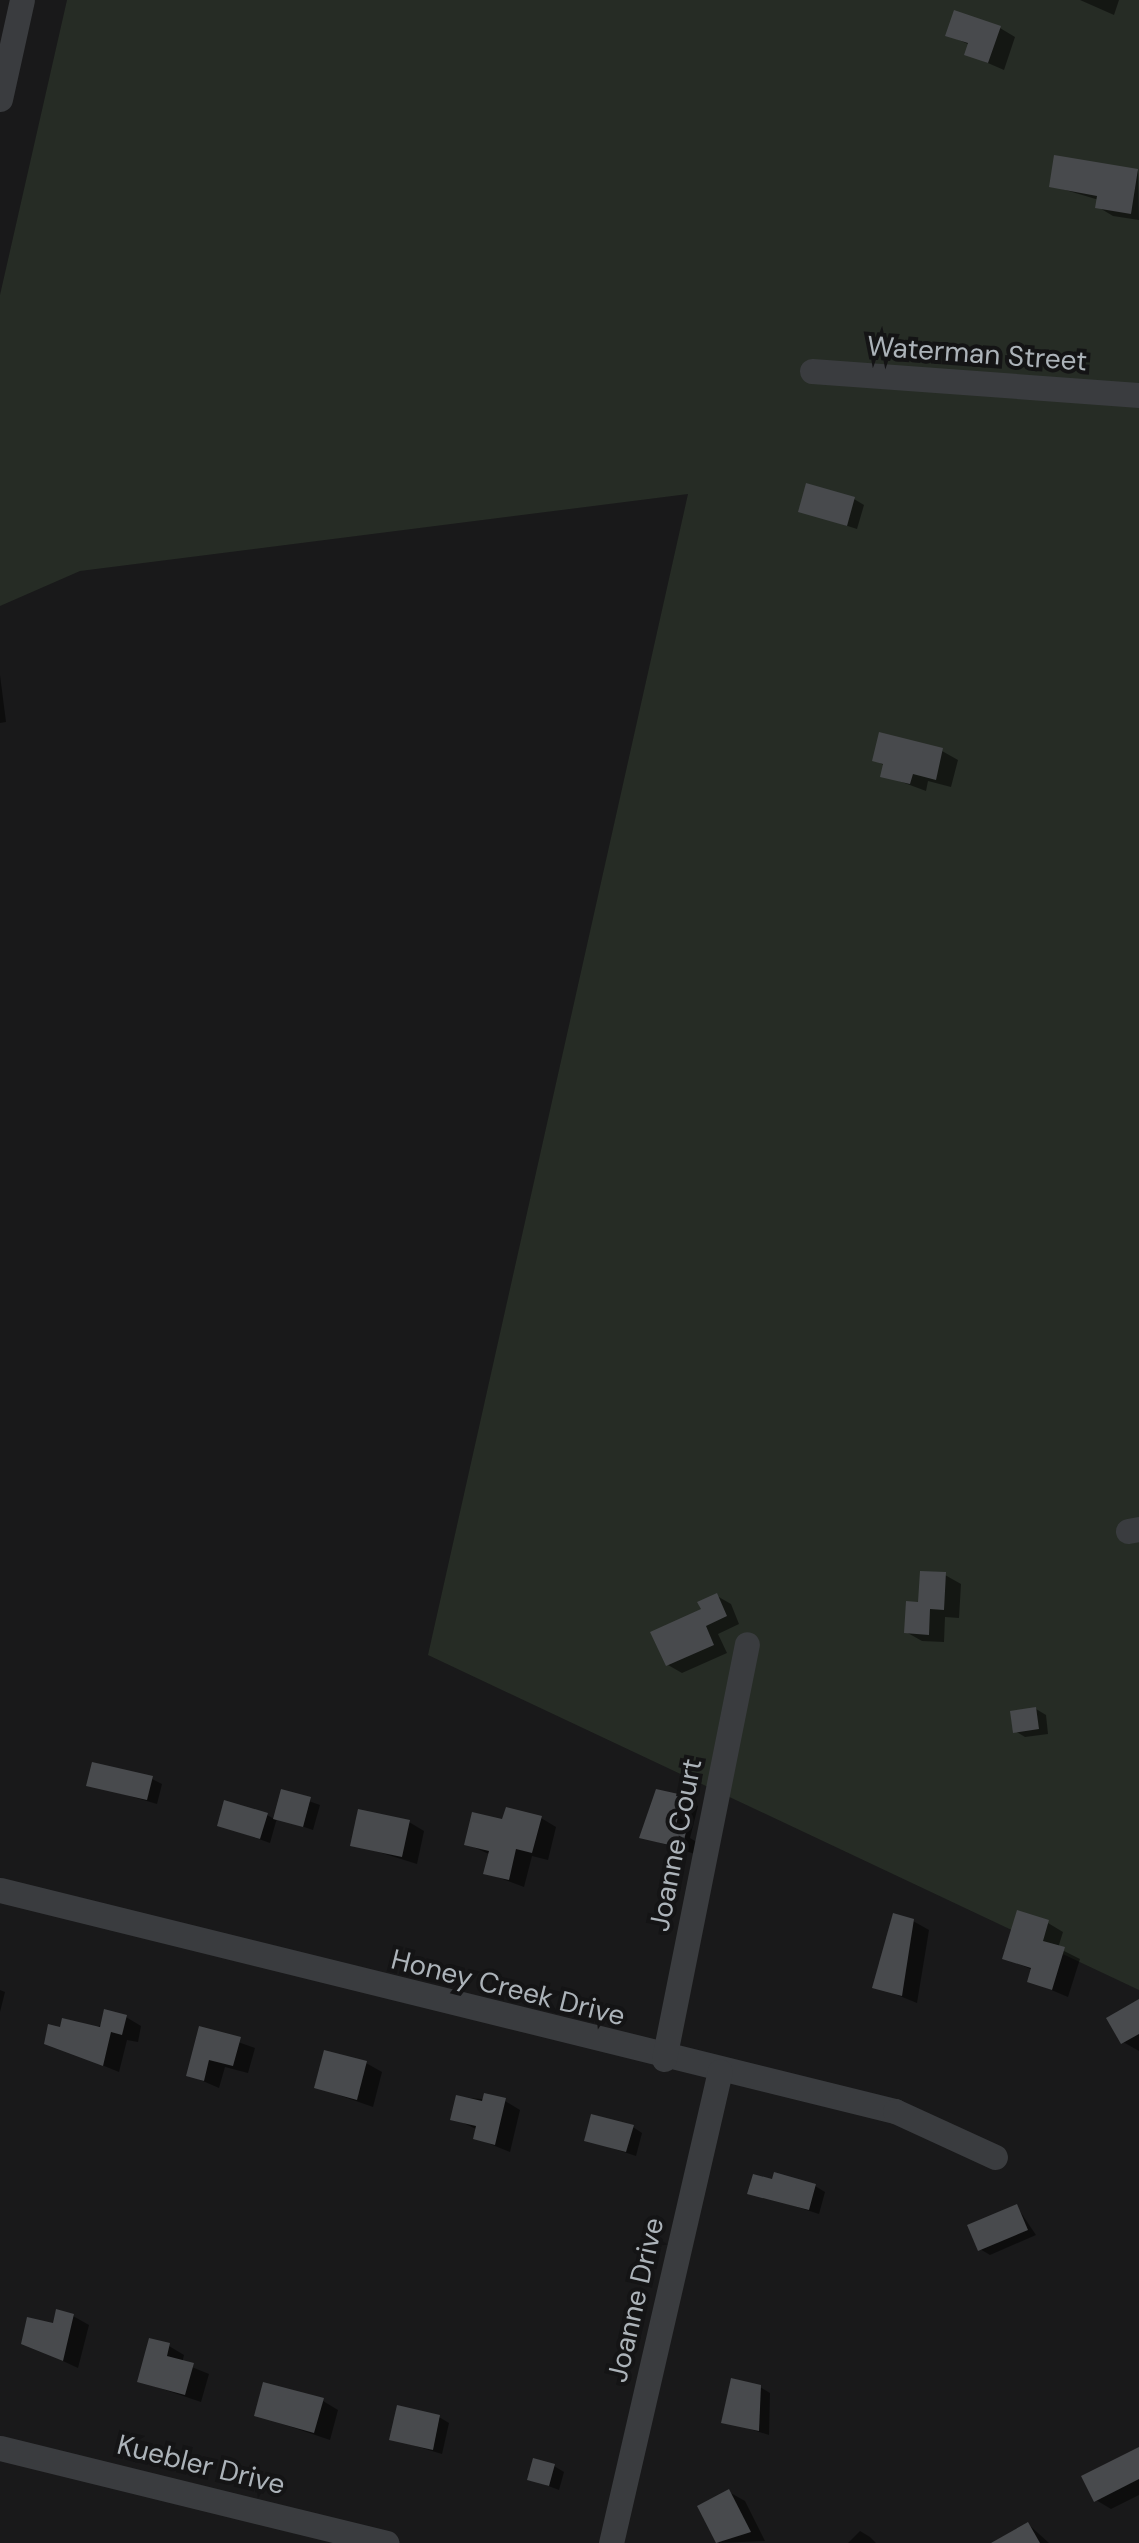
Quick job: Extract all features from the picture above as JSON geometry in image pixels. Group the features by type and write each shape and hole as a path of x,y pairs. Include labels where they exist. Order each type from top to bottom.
{"street":[{"path":"0,99 22,0"},
{"name":"Waterman Street","path":"812,371 1139,394"},
{"name":"Joanne Court","path":"664,2058 747,1644"},
{"name":"Honey Creek Drive","path":"0,1890 664,2058 904,2113 995,2156"},
{"name":"Joanne Drive","path":"611,2543 720,2071"},
{"name":"Kuebler Drive","path":"0,2448 386,2543"}],"shaded area":[{"path":"67,0 1139,0 1139,1990 428,1655 688,494 80,571 0,606 0,295"}],"building":[{"path":"954,10 1001,26 988,63 964,55 968,43 945,36"},
{"path":"1054,155 1138,169 1131,214 1095,208 1097,196 1049,187"},
{"path":"806,483 855,497 847,526 798,512"},
{"path":"879,732 943,748 936,780 913,774 910,784 880,777 883,764 872,761"},
{"path":"920,1571 946,1572 944,1610 930,1609 929,1635 904,1633 906,1601 918,1602"},
{"path":"717,1593 727,1616 706,1626 714,1645 666,1666 650,1632 701,1609 697,1602"},
{"path":"1036,1707 1039,1729 1013,1733 1010,1711"},
{"path":"92,1762 153,1776 147,1800 86,1786"},
{"path":"281,1789 311,1797 303,1827 273,1819"},
{"path":"656,1789 683,1795 675,1830 686,1832 682,1848 639,1838"},
{"path":"224,1800 268,1813 260,1839 217,1826"},
{"path":"506,1807 542,1816 532,1853 516,1849 509,1880 483,1874 489,1851 464,1845 472,1812 502,1819"},
{"path":"358,1809 410,1820 402,1857 350,1846"},
{"path":"1017,1910 1049,1920 1043,1941 1065,1947 1052,1990 1027,1982 1031,1968 1002,1959"},
{"path":"893,1913 914,1919 902,1996 872,1988"},
{"path":"1139,1999 1139,2034 1121,2044 1106,2018"},
{"path":"104,2009 127,2015 122,2035 111,2032 103,2066 44,2044 48,2024 60,2027 62,2018 100,2027"},
{"path":"199,2026 241,2037 233,2066 209,2060 204,2081 186,2076"},
{"path":"324,2050 367,2061 357,2100 314,2088"},
{"path":"484,2093 506,2098 495,2145 473,2139 476,2126 450,2120 456,2095 482,2101"},
{"path":"591,2114 634,2125 626,2152 584,2141"},
{"path":"774,2172 816,2184 809,2210 747,2194 753,2174 772,2179"},
{"path":"1017,2204 1028,2230 978,2251 967,2225"},
{"path":"56,2309 74,2314 63,2361 21,2344 27,2317 53,2323"},
{"path":"149,2338 170,2343 167,2356 194,2363 185,2395 137,2382"},
{"path":"731,2378 761,2385 759,2431 721,2423"},
{"path":"263,2382 324,2398 314,2433 254,2416"},
{"path":"397,2405 440,2415 433,2450 389,2440"},
{"path":"1139,2447 1139,2479 1094,2502 1081,2476"},
{"path":"533,2458 555,2464 549,2486 527,2480"},
{"path":"729,2489 751,2532 716,2543 697,2506"},
{"path":"1028,2522 1040,2543 991,2543"}]}
